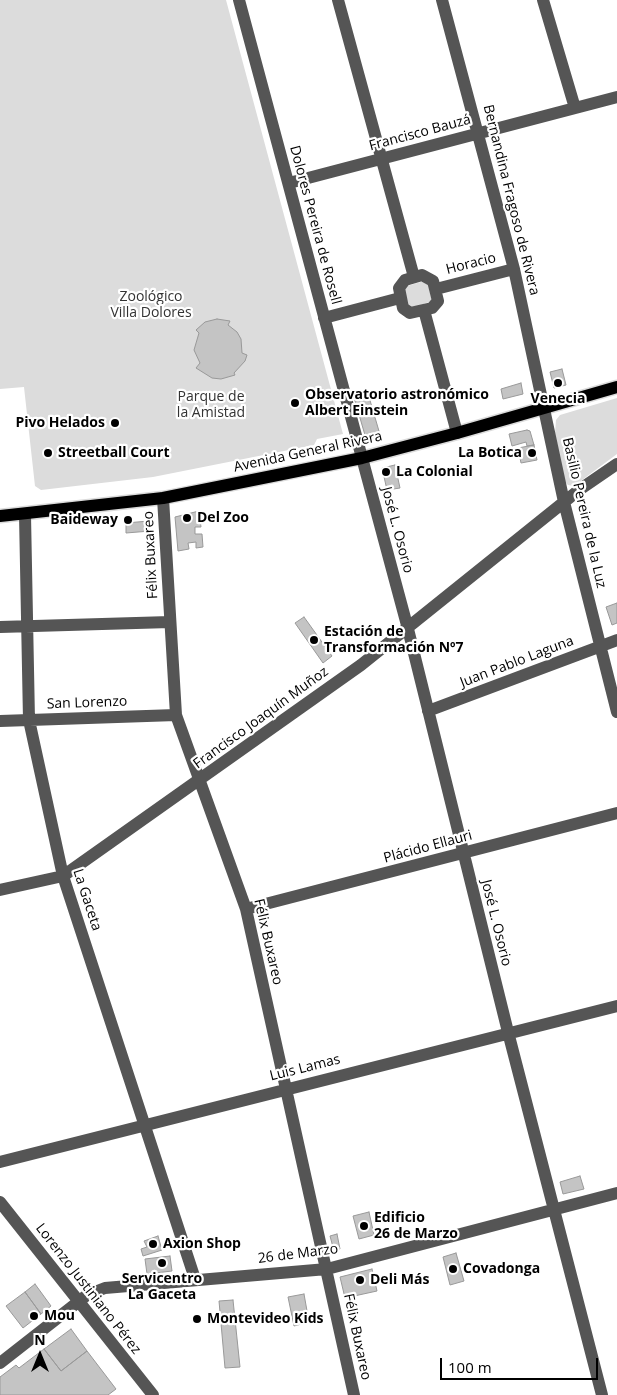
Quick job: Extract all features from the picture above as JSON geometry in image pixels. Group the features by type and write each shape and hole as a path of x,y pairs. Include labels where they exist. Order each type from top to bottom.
{"main road":[{"name":"Avenida General Rivera","path":"0,516 25,515 163,498 362,458 544,409 617,387"}],"street":[{"name":"Dolores Pereira de Rosell","path":"239,0 362,458"},
{"path":"338,0 381,159 418,276"},
{"name":"Bernandina Fragoso de Rivera","path":"442,0 514,269 544,409"},
{"path":"543,0 575,108"},
{"name":"Francisco Bauzá","path":"289,183 617,97"},
{"name":"Horacio","path":"436,289 514,269"},
{"path":"418,276 430,278 436,289 438,301 424,310 404,308 398,291 400,285 405,280 418,276"},
{"path":"324,318 400,298"},
{"path":"424,310 457,433"},
{"name":"Basilio Pereira de la Luz","path":"544,409 564,502 617,712"},
{"name":"José L. Osorio","path":"362,458 408,629 508,1032 602,1395"},
{"name":"Francisco Joaquín Muñoz","path":"0,890 63,876 201,780 408,629 564,502 617,464"},
{"name":"Félix Buxareo","path":"163,498 176,715 246,909 284,1089 327,1269 354,1395"},
{"name":"La Gaceta","path":"25,515 29,720 63,876 195,1279"},
{"path":"0,627 170,622"},
{"name":"Juan Pablo Laguna","path":"428,711 617,640"},
{"name":"San Lorenzo","path":"0,721 176,715"},
{"name":"Plácido Ellauri","path":"246,909 617,813"},
{"name":"Luis Lamas","path":"0,1162 144,1124 617,1006"},
{"name":"26 de Marzo","path":"0,1363 79,1301 105,1288 327,1269 617,1193"},
{"name":"Lorenzo Justiniano Pérez","path":"0,1202 153,1395"}],"green space":[{"name":"Zoológico Villa Dolores","path":"0,0 226,0 343,434 317,439 314,445 153,477 41,490 35,486 24,387 0,389"},
{"path":"427,281 432,301 412,308 408,305 404,287"},
{"path":"617,398 617,454 574,486 568,485 565,482 555,433 556,420 560,415"}],"building":[{"path":"217,319 230,321 228,325 237,332 241,339 242,353 247,355 245,361 234,373 235,375 221,379 212,378 196,368 200,363 194,350 199,333 196,330 205,322"},
{"path":"562,369 566,385 554,388 550,372"},
{"path":"521,383 523,394 503,399 501,389"},
{"path":"367,390 381,438 367,442 353,394"},
{"name":"Observatorio astronómico Albert Einstein","path":"295,398 300,403 295,408 290,403"},
{"path":"530,431 534,445 527,446 526,442 512,446 509,434"},
{"path":"534,445 537,460 521,463 518,448"},
{"path":"395,465 400,488 387,490 382,468"},
{"path":"199,511 201,527 195,527 195,534 202,534 203,547 196,548 196,542 188,543 189,549 178,551 175,517"},
{"path":"149,521 150,531 126,533 126,523"},
{"path":"617,603 617,623 612,625 606,607"},
{"name":"Estación de Transformación Nº7","path":"304,617 332,656 323,663 295,623"},
{"path":"580,1176 584,1189 563,1194 560,1182"},
{"name":"Edificio 26 de Marzo","path":"369,1212 374,1235 359,1239 353,1216"},
{"path":"337,1234 340,1249 334,1251 330,1236"},
{"name":"Axion Shop","path":"158,1236 162,1250 143,1256 141,1249 147,1247 144,1241"},
{"name":"Covadonga","path":"456,1253 464,1281 450,1285 443,1257"},
{"path":"170,1256 172,1271 147,1274 145,1259"},
{"path":"372,1269 377,1291 345,1298 340,1277"},
{"path":"35,1284 51,1306 41,1314 25,1292"},
{"path":"25,1292 41,1314 23,1328 6,1306"},
{"path":"304,1294 309,1322 294,1326 288,1297"},
{"path":"233,1300 240,1367 225,1368 219,1301"},
{"path":"71,1329 87,1351 61,1371 44,1349"},
{"path":"44,1349 61,1371 87,1351 116,1389 108,1395 0,1395 0,1377 16,1365 19,1368"}],"place":[{"name":"Venecia","path":"558,383"},
{"name":"Observatorio astronómico Albert Einstein","path":"295,403"},
{"name":"Pivo Helados","path":"115,423"},
{"name":"Streetball Court","path":"48,453"},
{"name":"La Botica","path":"532,453"},
{"name":"La Colonial","path":"386,472"},
{"name":"Del Zoo","path":"187,518"},
{"name":"Baideway","path":"128,520"},
{"name":"Estación de Transformación Nº7","path":"314,640"},
{"name":"Edificio 26 de Marzo","path":"364,1226"},
{"name":"Axion Shop","path":"153,1244"},
{"name":"Servicentro La Gaceta","path":"162,1263"},
{"name":"Covadonga","path":"453,1269"},
{"name":"Deli Más","path":"360,1280"},
{"name":"Mou","path":"34,1316"},
{"name":"Montevideo Kids","path":"197,1319"}],"park label":[{"name":"Parque de la Amistad","path":"211,406"}]}
